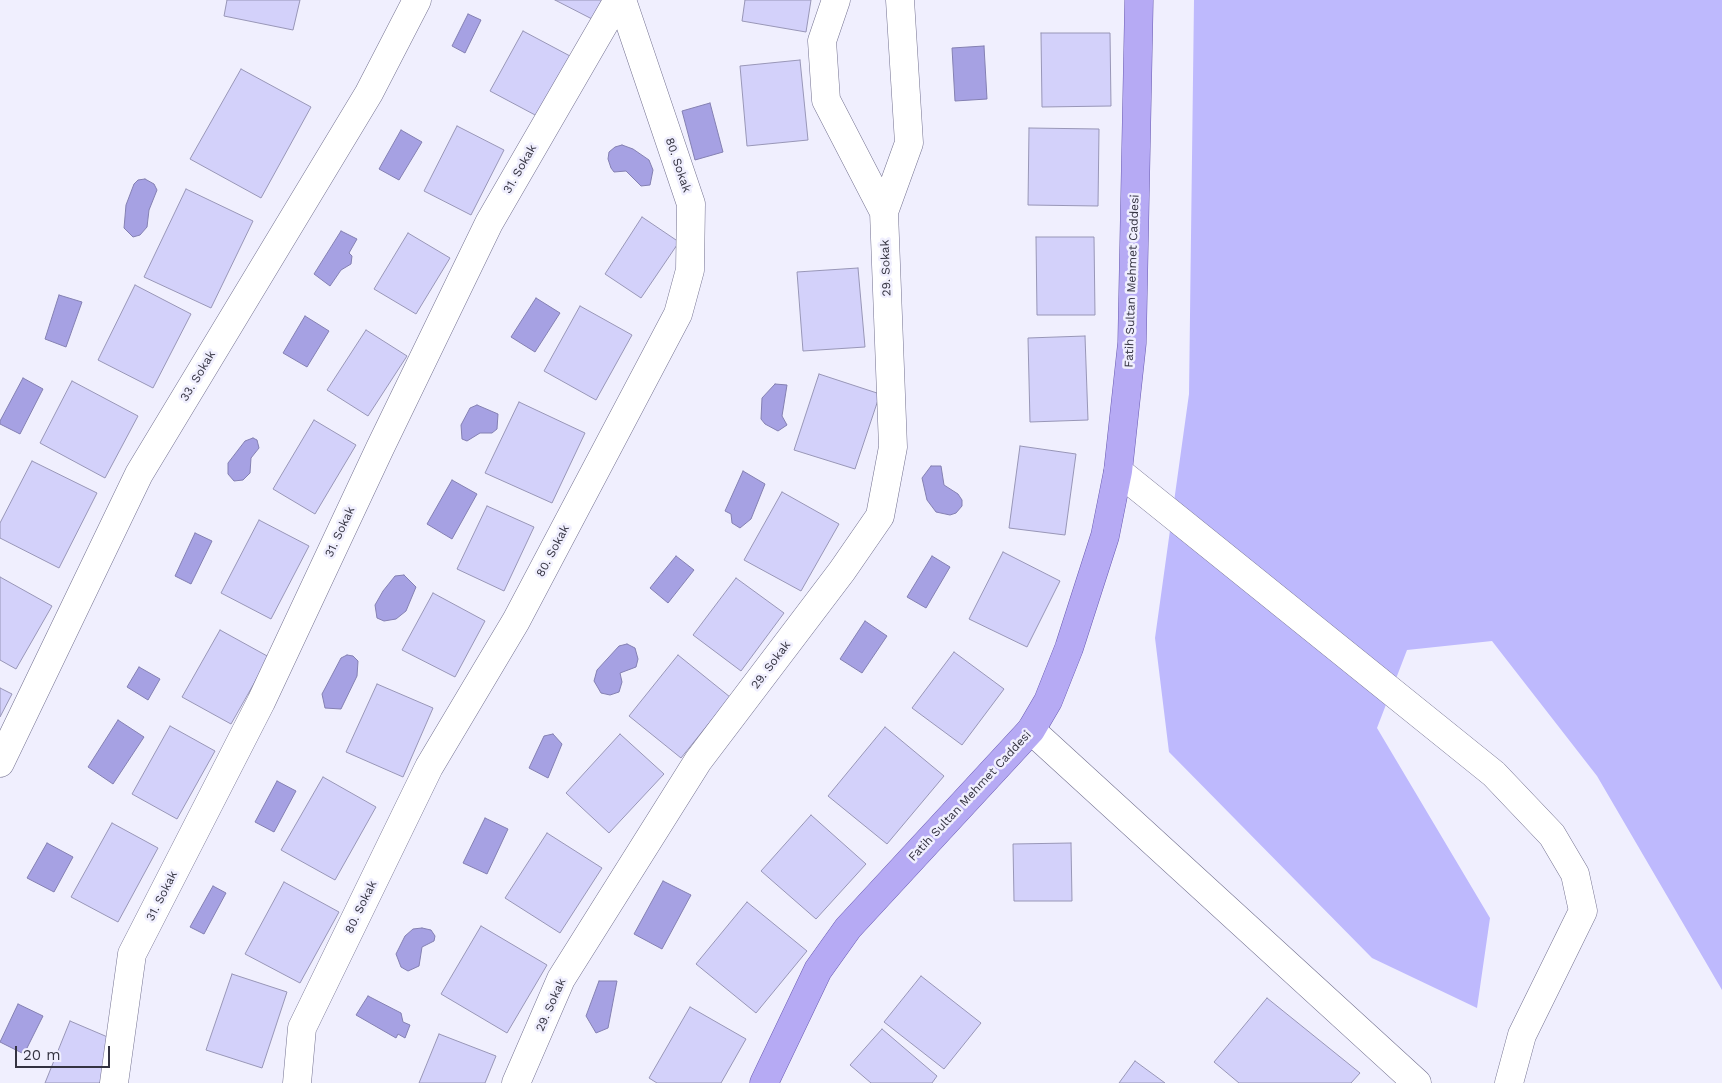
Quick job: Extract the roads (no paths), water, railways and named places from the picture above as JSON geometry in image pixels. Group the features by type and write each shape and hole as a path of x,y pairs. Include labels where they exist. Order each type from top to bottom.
{"main road":[{"name":"Fatih Sultan Mehmet Caddesi","path":"764,1083 818,970 848,928 1031,730 1048,701 1069,648 1105,536 1118,471 1132,343 1139,0"}],"street":[{"name":"33. Sokak","path":"0,763 139,474 369,93 416,0"},
{"name":"31. Sokak","path":"114,1083 132,954 262,702 380,448 489,223 618,0"},
{"name":"80. Sokak","path":"297,1083 302,1028 429,767 516,621 678,314 690,270 691,204 622,0"},
{"name":"29. Sokak","path":"836,0 822,41 826,100 884,212"},
{"name":"29. Sokak","path":"516,1083 561,980 698,761 842,571 880,516 893,447 884,212 909,143 900,0"},
{"path":"1118,471 1494,774 1552,836 1575,874 1583,911 1522,1035 1509,1083"},
{"path":"1031,730 1418,1083"}]}
